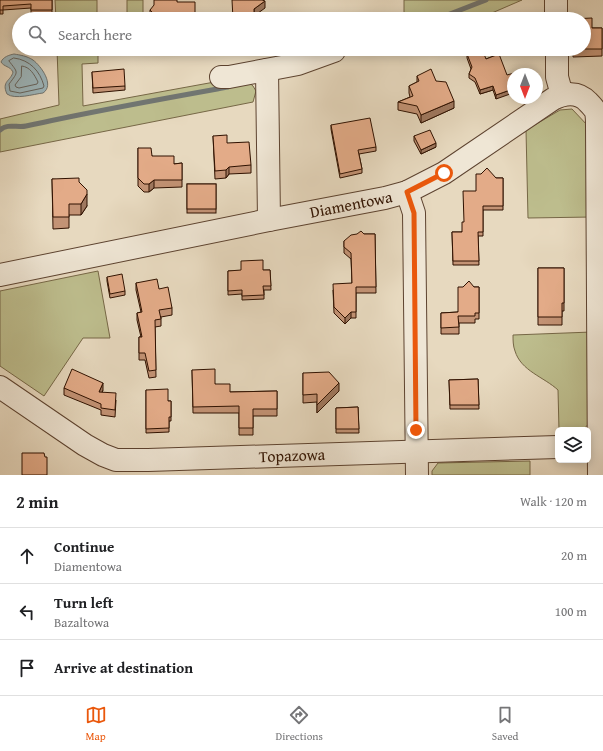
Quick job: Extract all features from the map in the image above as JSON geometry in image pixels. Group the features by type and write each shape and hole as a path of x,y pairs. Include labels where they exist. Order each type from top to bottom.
{"street":[{"path":"556,0 556,12"},
{"path":"221,77 229,77 298,64 320,56"},
{"path":"557,56 558,77 562,95 579,95 584,97 596,113 593,446 599,475"},
{"path":"267,70 269,220"},
{"name":"Diamentowa","path":"0,275 385,198 407,192 444,173 553,99 562,95"},
{"path":"407,192 414,213 417,475"},
{"name":"Topazowa","path":"0,387 85,445 103,455 116,468 148,460 555,447"}],"green space":[{"path":"55,0 97,0 97,12 56,12"},
{"path":"127,0 143,0 143,12 127,12"},
{"path":"404,0 522,0 494,12 404,12"},
{"path":"57,56 98,56 98,63 82,64 83,106 220,81 246,80 256,91 253,102 0,152 0,119 59,105"},
{"path":"572,109 589,127 592,217 528,218 526,130 560,110"},
{"path":"98,271 110,338 83,338 44,396 0,366 0,291"},
{"path":"592,332 593,419 586,427 559,427 558,390 522,364 514,349 513,335"},
{"path":"530,461 530,475 432,475 432,471 438,463"}],"water":[{"path":"12,55 12,56 24,56 36,63 46,76 48,85 46,90 43,93 20,97 10,96 7,94 5,86 13,72 1,62"}],"building":[{"path":"0,0 52,0 52,10 31,10 31,4 3,6 3,10 0,10"},
{"path":"154,0 195,2 195,12 152,12 150,10 154,5"},
{"path":"232,0 265,1 254,9 254,12 233,12"},
{"path":"591,18 592,28 602,28 602,49 591,49"},
{"path":"468,56 485,56 486,59 494,56 500,56 507,75 507,91 496,95 493,86 480,90 475,78 469,74 472,67"},
{"path":"124,69 125,86 93,88 92,72"},
{"path":"431,69 436,81 446,82 454,101 421,115 417,106 398,102 413,96 409,86 419,81 417,76"},
{"path":"370,118 376,147 358,150 362,169 340,174 331,125"},
{"path":"430,130 436,143 421,150 414,136"},
{"path":"227,135 227,143 249,142 251,165 229,167 226,170 215,171 213,136"},
{"path":"138,148 151,148 152,156 174,156 174,164 182,163 182,180 154,180 149,184 144,184 138,178"},
{"path":"487,168 496,178 503,178 503,206 483,206 483,232 478,232 479,261 453,261 452,232 462,232 462,222 464,222 463,191 476,191 476,174 481,174"},
{"path":"79,178 79,182 87,190 87,194 81,204 69,204 69,217 53,217 52,179"},
{"path":"187,184 216,184 216,209 187,209"},
{"path":"361,231 364,234 375,234 376,287 356,287 356,312 351,312 345,318 334,307 333,284 352,283 351,253 344,247 344,241 351,235 357,234"},
{"path":"263,260 263,270 270,270 271,286 263,286 264,295 242,296 242,290 228,291 228,271 241,270 241,261"},
{"path":"538,268 564,268 564,303 562,303 562,317 538,317"},
{"path":"122,274 125,291 110,294 107,277"},
{"path":"157,279 159,289 168,287 172,308 159,310 161,319 155,320 156,370 149,371 145,353 139,353 139,337 142,337 137,313 142,312 136,283"},
{"path":"469,281 474,287 479,287 479,313 475,313 475,316 458,316 459,327 441,328 441,313 458,312 458,287 463,287"},
{"path":"72,369 103,383 99,392 116,393 115,410 101,408 101,404 64,388"},
{"path":"215,369 215,384 230,384 230,392 277,391 277,409 253,409 253,428 239,428 239,406 193,407 192,370"},
{"path":"329,372 339,383 317,405 317,394 303,395 303,373"},
{"path":"478,379 479,405 450,405 449,380"},
{"path":"168,389 168,401 171,401 169,428 146,429 146,390"},
{"path":"358,407 359,429 336,429 336,408"},
{"path":"22,453 44,453 45,457 47,457 47,475 22,475"}],"waterway":[{"path":"455,12 486,0"},
{"path":"0,130 9,126 26,126 102,110 228,87"}],"route":[{"path":"416,430 414,213 412,203 407,192 444,173"}]}
